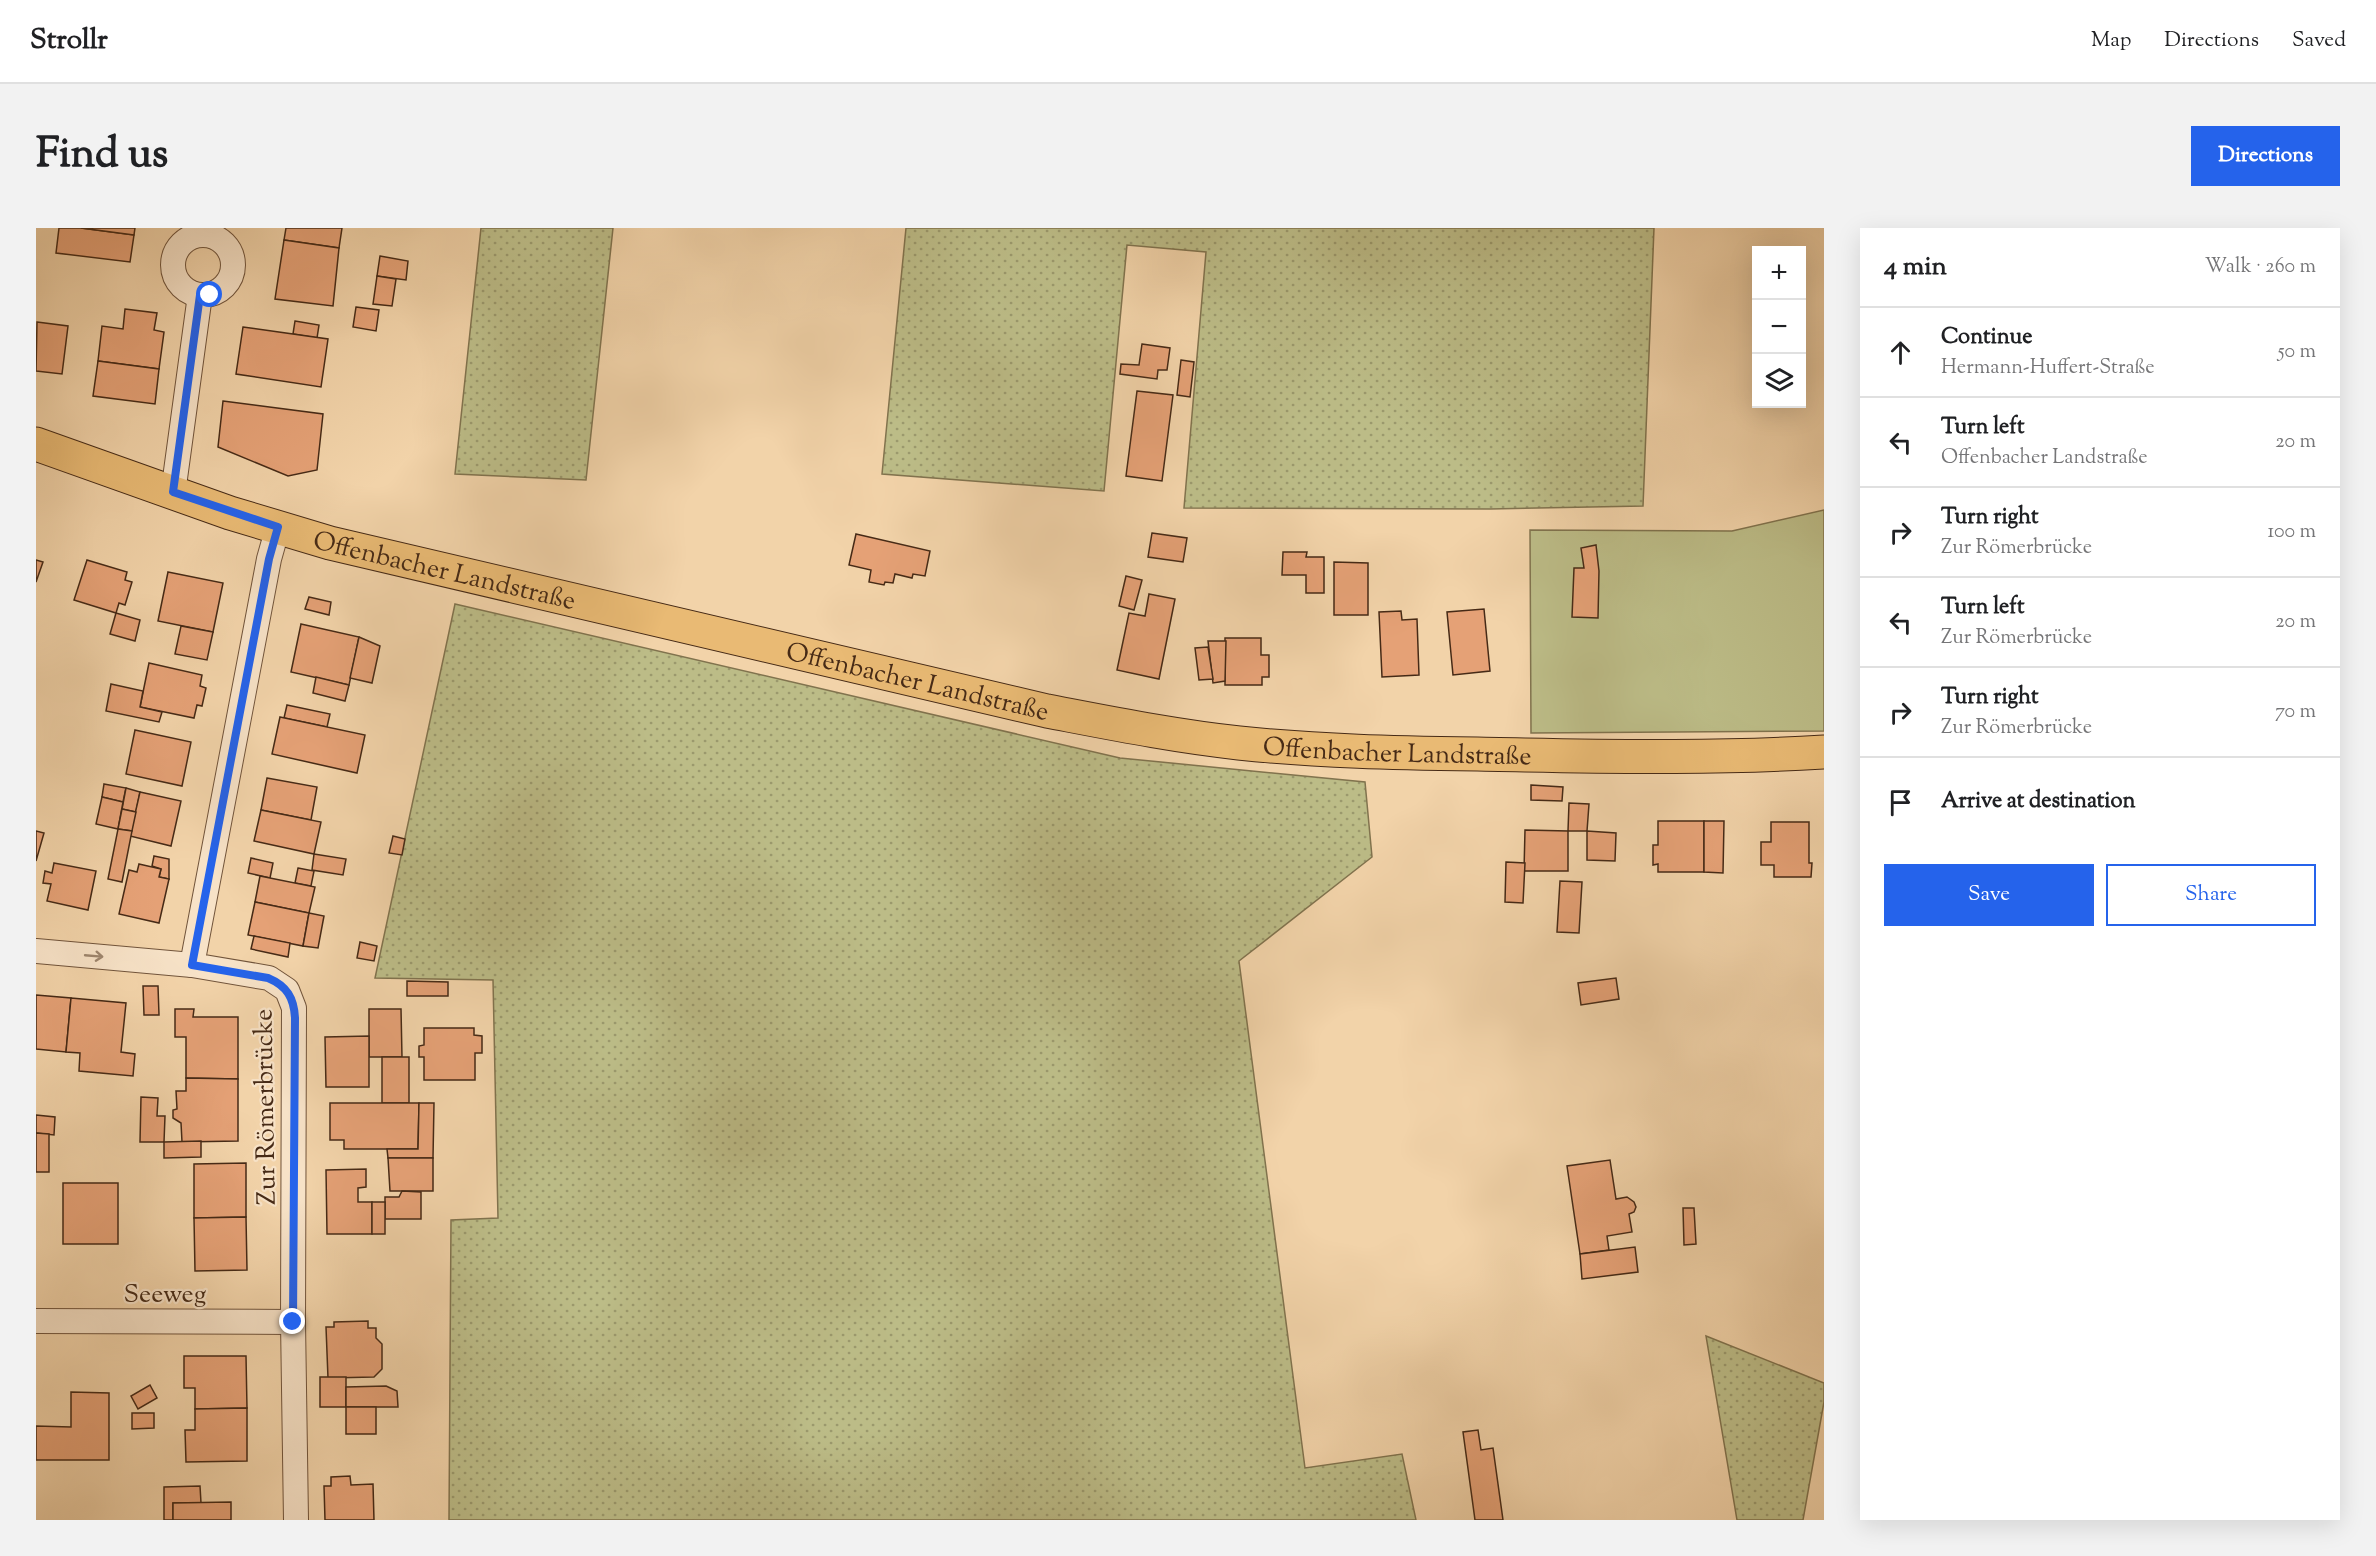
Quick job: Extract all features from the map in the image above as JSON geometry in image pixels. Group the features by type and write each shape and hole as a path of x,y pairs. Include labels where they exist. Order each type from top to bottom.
{"main road":[{"name":"Offenbacher Landstraße","path":"36,444 278,527 382,556 1047,711 1190,737 1329,750 1598,756 1730,756 1824,752"}],"street":[{"path":"173,492 200,295"},
{"path":"192,965 269,559 278,527"},
{"name":"Zur Römerbrücke","path":"36,951 192,965 268,978 278,982 292,999 295,1018 293,1322 296,1520"},
{"name":"Seeweg","path":"36,1321 293,1322"}],"green space":[{"path":"481,228 613,228 586,480 455,474"},
{"path":"906,228 1654,228 1643,506 1490,509 1184,508 1206,252 1127,245 1104,491 882,474"},
{"path":"1824,510 1824,731 1531,733 1530,530 1732,531"},
{"path":"455,604 1120,758 1365,782 1372,857 1239,961 1305,1468 1402,1454 1416,1520 449,1520 451,1220 498,1218 493,980 375,978"},
{"path":"1706,1336 1824,1383 1824,1402 1803,1520 1737,1520"}],"building":[{"path":"59,228 81,228 134,235 130,262 56,253"},
{"path":"81,228 135,228 134,235"},
{"path":"286,228 342,228 339,248 284,240"},
{"path":"284,240 339,248 333,306 275,299"},
{"path":"380,256 408,261 406,280 377,276"},
{"path":"377,276 396,279 392,306 373,304"},
{"path":"356,307 379,310 376,331 353,327"},
{"path":"125,309 157,313 154,330 164,332 159,369 98,361 102,326 123,329"},
{"path":"295,321 319,325 317,338 293,334"},
{"path":"37,322 68,326 62,374 36,371"},
{"path":"243,327 328,339 321,387 236,374"},
{"path":"1142,344 1170,348 1167,370 1158,370 1157,379 1120,374 1121,364 1139,365"},
{"path":"1181,360 1194,362 1190,397 1177,395"},
{"path":"98,361 159,369 155,404 93,396"},
{"path":"1137,391 1173,395 1162,481 1126,476"},
{"path":"223,401 323,414 317,470 288,476 218,447"},
{"path":"1152,533 1187,538 1183,562 1148,557"},
{"path":"856,534 930,551 925,576 913,574 912,578 895,574 893,583 885,582 884,585 869,582 871,570 849,565"},
{"path":"1596,545 1599,571 1598,618 1572,617 1574,568 1584,568 1581,548"},
{"path":"1283,552 1307,552 1306,557 1324,557 1324,593 1306,593 1306,575 1282,575"},
{"path":"36,560 43,562 36,582"},
{"path":"87,560 127,572 125,580 132,582 125,605 119,603 116,613 74,600"},
{"path":"1334,562 1368,563 1368,615 1334,615"},
{"path":"168,572 223,583 213,632 158,621"},
{"path":"1126,576 1142,580 1134,610 1119,606"},
{"path":"1149,594 1175,599 1159,679 1117,670 1129,613 1145,616"},
{"path":"309,597 331,602 329,615 305,609"},
{"path":"1484,609 1490,671 1453,675 1447,612"},
{"path":"1401,611 1402,620 1417,619 1419,675 1382,677 1379,612"},
{"path":"116,613 140,620 135,641 110,634"},
{"path":"301,624 359,637 349,685 291,672"},
{"path":"181,626 213,632 207,660 175,654"},
{"path":"359,637 380,646 372,683 350,678"},
{"path":"1225,638 1261,638 1261,655 1269,655 1269,677 1262,677 1262,685 1225,685"},
{"path":"1208,641 1226,641 1225,681 1213,683"},
{"path":"1208,647 1213,679 1199,680 1195,648"},
{"path":"149,663 202,675 200,686 206,688 202,706 197,705 194,718 140,707"},
{"path":"316,677 349,685 345,701 313,693"},
{"path":"111,684 143,691 140,707 162,712 159,722 106,711"},
{"path":"287,705 330,714 327,727 284,718"},
{"path":"280,717 365,735 357,773 272,754"},
{"path":"135,730 191,742 182,786 126,774"},
{"path":"267,778 317,787 311,820 261,810"},
{"path":"104,784 126,788 123,802 102,797"},
{"path":"1531,785 1563,787 1562,801 1531,800"},
{"path":"126,788 140,792 136,812 122,809"},
{"path":"140,792 181,801 171,846 130,836"},
{"path":"102,797 123,802 118,829 96,824"},
{"path":"1569,803 1589,804 1587,831 1568,831"},
{"path":"122,809 136,812 132,831 118,829"},
{"path":"261,810 321,822 314,854 254,841"},
{"path":"1658,821 1704,821 1704,872 1658,872 1658,864 1653,865 1653,845 1658,845"},
{"path":"1704,821 1724,821 1723,873 1704,872"},
{"path":"1771,822 1809,822 1811,877 1774,877 1774,865 1761,865 1761,842 1771,842"},
{"path":"118,829 132,831 122,882 108,879"},
{"path":"1525,830 1568,831 1568,871 1524,871"},
{"path":"36,831 44,833 36,861"},
{"path":"1587,831 1616,833 1615,861 1587,860"},
{"path":"393,836 405,839 402,855 389,853"},
{"path":"314,854 346,859 343,875 312,870"},
{"path":"154,856 169,859 169,879 159,877 161,869 152,866"},
{"path":"251,858 273,863 270,878 248,873"},
{"path":"1506,862 1525,863 1523,903 1505,902"},
{"path":"54,863 96,871 88,910 47,901 51,884 43,883 45,871 52,873"},
{"path":"139,864 161,869 159,877 169,879 159,923 119,914 129,870 137,872"},
{"path":"298,868 314,871 311,886 295,883"},
{"path":"260,876 315,887 309,913 255,902"},
{"path":"1560,881 1582,882 1579,933 1557,932"},
{"path":"255,902 309,913 303,946 248,935"},
{"path":"309,913 324,916 318,948 303,946"},
{"path":"254,936 290,943 288,957 251,949"},
{"path":"360,942 377,946 374,961 357,958"},
{"path":"1616,978 1619,999 1581,1005 1578,983"},
{"path":"407,981 448,982 448,996 407,996"},
{"path":"143,986 158,986 159,1015 144,1015"},
{"path":"36,995 71,998 66,1052 36,1049"},
{"path":"71,998 126,1003 121,1052 135,1054 133,1076 79,1071 80,1053 66,1052"},
{"path":"175,1009 194,1009 193,1017 238,1017 238,1079 186,1078 186,1037 175,1037"},
{"path":"369,1009 401,1009 402,1057 369,1057"},
{"path":"424,1028 474,1028 474,1035 482,1036 482,1053 475,1053 475,1080 424,1080 424,1057 419,1057 419,1046 424,1045"},
{"path":"369,1036 369,1087 326,1087 325,1037"},
{"path":"382,1057 409,1057 409,1103 382,1103"},
{"path":"186,1078 238,1079 238,1141 182,1142 181,1123 173,1118 173,1110 177,1109 176,1091 186,1091"},
{"path":"141,1097 158,1098 157,1116 165,1116 164,1142 140,1142"},
{"path":"330,1103 419,1103 418,1149 344,1149 344,1140 330,1140"},
{"path":"419,1103 434,1103 433,1158 388,1158 387,1149 418,1149"},
{"path":"36,1115 55,1117 54,1135 36,1133"},
{"path":"36,1133 49,1134 49,1172 36,1172"},
{"path":"201,1141 201,1157 164,1158 164,1142"},
{"path":"388,1158 433,1158 433,1191 390,1191"},
{"path":"1610,1160 1616,1199 1627,1197 1634,1202 1636,1207 1634,1212 1629,1214 1632,1232 1607,1236 1609,1250 1580,1254 1567,1166"},
{"path":"246,1163 246,1217 194,1218 194,1164"},
{"path":"366,1169 366,1187 358,1188 358,1202 372,1202 372,1234 327,1234 326,1170"},
{"path":"63,1183 118,1183 118,1244 63,1244"},
{"path":"402,1191 421,1192 421,1219 385,1219 385,1197 399,1197"},
{"path":"372,1202 385,1202 385,1234 372,1234"},
{"path":"1683,1208 1694,1208 1696,1244 1684,1245"},
{"path":"246,1217 247,1270 195,1271 194,1218"},
{"path":"1635,1247 1638,1272 1582,1279 1580,1254"},
{"path":"368,1321 368,1328 376,1328 376,1338 382,1344 382,1369 374,1377 328,1378 326,1327 334,1327 334,1322"},
{"path":"184,1356 246,1356 247,1408 195,1409 195,1388 184,1388"},
{"path":"320,1377 346,1377 346,1407 320,1407"},
{"path":"150,1385 157,1398 138,1409 131,1396"},
{"path":"386,1386 397,1391 398,1407 346,1407 346,1387"},
{"path":"71,1392 109,1393 109,1460 36,1460 36,1426 71,1427"},
{"path":"346,1407 376,1407 376,1434 346,1434"},
{"path":"247,1408 247,1461 186,1462 185,1430 195,1430 195,1409"},
{"path":"132,1413 154,1413 154,1428 132,1429"},
{"path":"1478,1430 1481,1450 1493,1448 1503,1520 1475,1520 1463,1432"},
{"path":"350,1476 351,1485 373,1484 374,1520 325,1520 324,1486 331,1486 331,1477"},
{"path":"200,1486 201,1503 173,1503 173,1520 164,1520 164,1487"},
{"path":"231,1502 231,1520 173,1520 173,1503"}],"route":[{"path":"210,295 200,295 173,492 230,513 278,527 269,559 192,965 268,978 278,982 292,999 295,1018 293,1322"}]}
